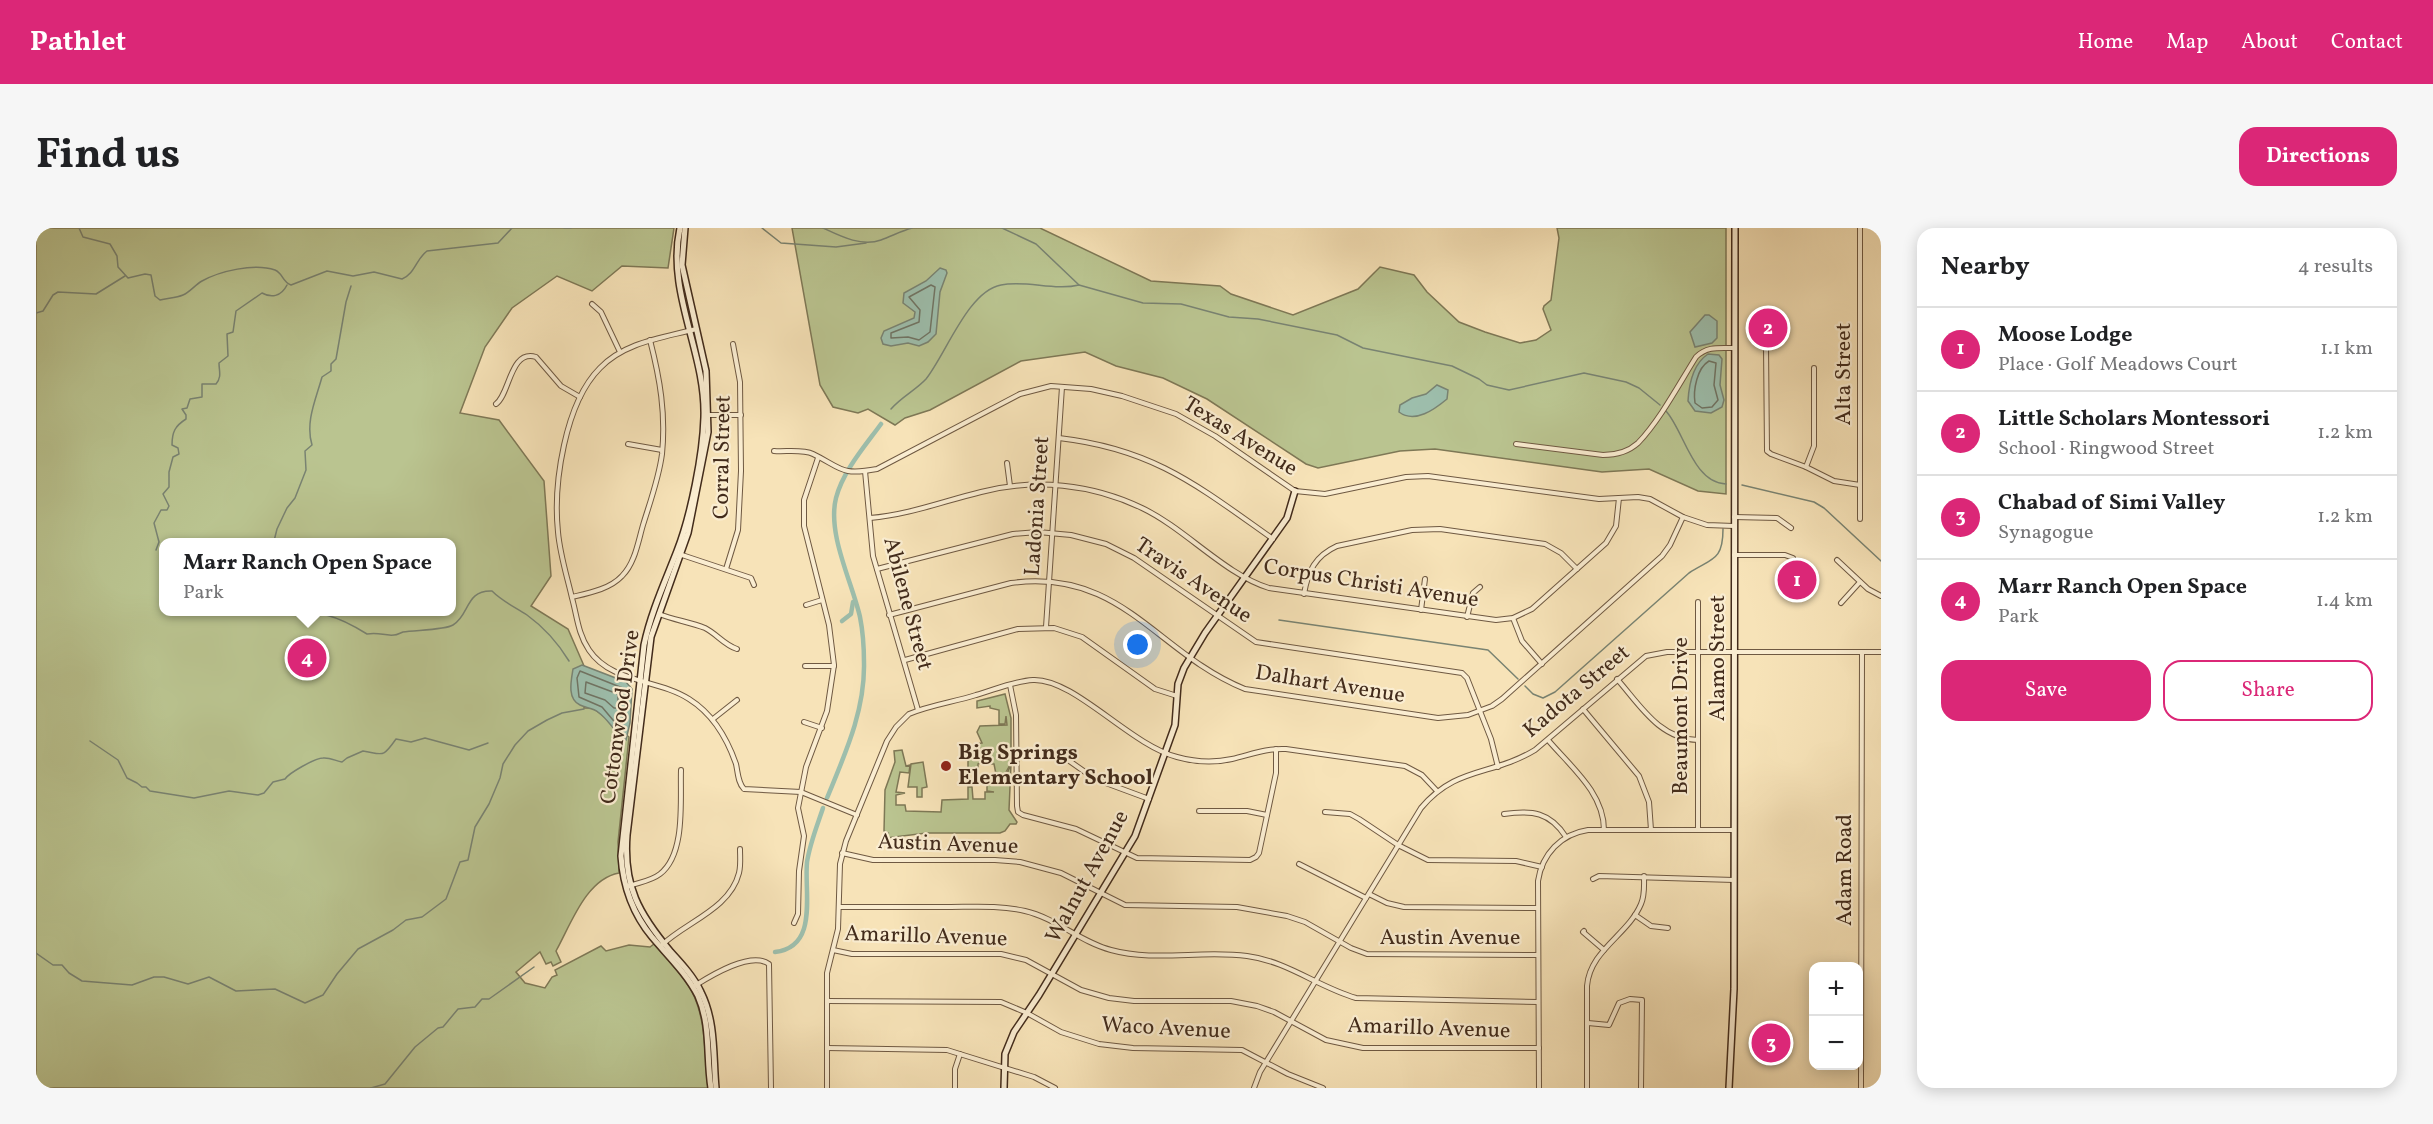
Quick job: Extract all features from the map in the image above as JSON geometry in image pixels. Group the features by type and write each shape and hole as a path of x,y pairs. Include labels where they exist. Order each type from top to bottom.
{"street":[{"name":"Cottonwood Drive","path":"680,228 677,272 706,371 702,470 678,554 656,613 649,645 642,680 626,849 628,886 642,914 662,945 695,985 710,1019 716,1088"},
{"name":"Cottonwood Drive","path":"685,228 682,265 693,330"},
{"name":"Alamo Street","path":"1730,1088 1734,995 1735,228"},
{"name":"Alta Street","path":"1860,228 1860,519"},
{"path":"592,304 601,312 621,352"},
{"path":"693,330 650,340 621,352 599,369 580,397 565,448 557,497 560,550 582,637 592,653 609,669 679,693 713,719 730,748 740,783 744,789 801,792 857,815"},
{"path":"572,597 613,584 627,570 640,538 662,450 664,406 650,340"},
{"name":"Corral Street","path":"726,569 736,540 739,520 740,382 733,344"},
{"path":"1766,345 1766,447 1771,454 1806,467 1834,481 1860,485"},
{"path":"1516,444 1603,455 1615,455 1625,451 1637,444 1703,350 1734,348"},
{"path":"496,404 501,400 512,372 525,357 532,356 537,357 561,386 580,397"},
{"path":"1806,467 1814,446 1814,368"},
{"name":"Texas Avenue","path":"774,452 805,452 841,470 865,471 886,465 1020,393 1041,387 1091,389 1122,396 1176,414 1215,436 1295,491 1325,494 1406,477 1428,476 1599,499 1650,499 1683,517 1707,525 1734,526"},
{"name":"Ladonia Street","path":"1046,627 1062,387"},
{"path":"706,415 741,416"},
{"path":"1059,438 1111,446 1159,464 1196,484 1273,539"},
{"path":"628,444 662,450"},
{"path":"794,923 798,914 799,871 804,844 798,812 801,792 806,767 822,728 831,696 834,666 832,637 806,537 803,516 807,485 818,458"},
{"path":"1007,462 1010,486"},
{"name":"Abilene Street","path":"865,471 872,547 889,615 905,660 918,710"},
{"name":"Corpus Christi Avenue","path":"870,518 895,515 1010,486 1056,485 1099,492 1142,508 1172,525 1245,578 1269,588 1496,620 1514,618"},
{"name":"Walnut Avenue","path":"1004,1088 1004,1068 1009,1041 1135,836 1175,725 1180,675 1217,616 1287,518 1295,491"},
{"path":"1542,664 1522,641 1514,618 1532,609 1613,534 1618,518 1619,498"},
{"name":"Dalhart Avenue","path":"889,615 1011,583 1049,580 1078,585 1105,596 1233,684 1258,692 1438,718 1458,717 1480,712 1502,699 1542,664 1662,556 1670,545 1683,517"},
{"path":"1734,517 1777,518 1791,528"},
{"path":"1304,594 1310,568 1329,549 1421,529 1440,529 1545,544 1561,553 1576,569"},
{"name":"Travis Avenue","path":"877,569 1000,536 1053,532 1089,539 1123,552 1249,638 1264,645 1459,672 1467,678 1480,712"},
{"path":"678,554 751,578 754,585"},
{"path":"1734,555 1785,555 1793,558"},
{"path":"1837,560 1860,582 1881,596"},
{"path":"1421,610 1425,579"},
{"path":"1841,603 1860,582"},
{"path":"1467,616 1473,593 1480,587"},
{"path":"806,605 822,600"},
{"name":"Beaumont Drive","path":"1698,602 1698,830"},
{"path":"656,613 703,627 729,646 737,649"},
{"path":"905,660 1018,629 1046,627 1064,630 1082,637 1155,689 1177,696"},
{"name":"Kadota Street","path":"1254,1088 1266,1063 1398,845 1421,808 1437,790 1457,778 1524,757 1548,740 1617,679 1647,656 1667,652 1881,652"},
{"name":"Adam Road","path":"1861,1088 1862,652"},
{"path":"805,666 834,666"},
{"path":"1617,679 1661,728 1674,736 1698,740"},
{"path":"827,1088 827,973 838,929 839,874 842,853 890,734 902,720 918,710 1035,680 1059,685 1139,740 1165,754 1190,760 1214,761 1276,749 1405,766 1422,775 1437,790"},
{"path":"1010,685 1016,715 1019,813 1076,829 1125,853 1149,860 1254,859 1259,853 1276,773 1276,749"},
{"path":"713,719 737,700"},
{"path":"1583,709 1639,776 1649,802 1651,830"},
{"path":"1480,712 1498,767"},
{"path":"804,722 822,728"},
{"path":"1548,740 1596,797 1602,811 1604,830"},
{"path":"1067,756 1068,760 1095,778 1149,799"},
{"path":"628,886 654,878 662,873 672,860 678,840 681,770"},
{"path":"1199,811 1247,811 1267,814"},
{"path":"1324,812 1350,814 1398,845 1428,860 1516,861 1542,867"},
{"path":"1504,814 1544,815 1556,823 1566,837"},
{"path":"1539,1088 1539,881 1542,867 1552,849 1566,837 1581,831 1734,830"},
{"path":"662,945 712,909 728,894 738,874 740,849"},
{"name":"Austin Avenue","path":"842,853 873,860 1020,862 1061,873 1117,903 1132,907 1236,907 1268,911 1305,922 1359,951 1374,954 1539,955"},
{"path":"1299,864 1368,896 1404,907 1538,908"},
{"path":"1593,879 1599,876 1644,876 1734,880"},
{"path":"1587,1088 1588,981 1593,965 1635,915 1643,898 1644,876"},
{"path":"839,907 1006,908 1043,917 1100,947 1125,953 1258,957 1286,966 1342,994 1369,1000 1538,1002"},
{"path":"1635,915 1651,926 1668,928"},
{"path":"1584,931 1604,951"},
{"name":"Amarillo Avenue","path":"833,950 852,954 1001,954 1026,960 1081,990 1109,998 1134,1001 1231,1001 1257,1006 1274,1012 1326,1040 1363,1048 1539,1048"},
{"path":"695,985 730,966 758,960 767,962 770,968 771,1088"},
{"name":"Cottonwood Drive","path":"695,985 705,1020 711,1088"},
{"path":"1588,1023 1609,1025 1619,1003 1630,999 1642,1000 1641,1088"},
{"name":"Waco Avenue","path":"827,1001 993,1001 1009,1004 1061,1032 1099,1044 1133,1048 1236,1048 1288,1074 1323,1088"},
{"path":"827,1048 936,1048 1034,1077 1055,1088"},
{"path":"955,1088 960,1054"}],"green space":[{"path":"36,228 674,228 668,268 622,266 592,291 557,276 512,308 485,347 460,413 499,420 544,481 551,576 531,606 568,629 588,675 584,708 593,708 629,737 618,842 619,873 597,884 581,904 556,951 561,962 553,966 551,962 546,964 540,952 516,972 525,983 545,988 552,977 557,975 555,970 601,946 606,951 629,945 650,947 654,944 684,979 697,1003 703,1027 708,1088 36,1088"},
{"path":"792,228 1040,228 1151,281 1220,286 1231,294 1293,315 1358,289 1380,267 1414,275 1427,292 1459,322 1520,343 1536,340 1551,330 1543,309 1551,300 1559,238 1557,228 1726,228 1726,494 1698,491 1649,469 1602,472 1435,449 1400,451 1318,468 1306,464 1207,399 1163,378 1116,366 1085,352 1021,361 930,410 905,418 895,425 868,409 858,413 833,407 820,385"},
{"path":"1005,694 1011,718 1011,763 1005,774 996,774 994,764 986,764 986,761 978,764 978,774 968,772 968,750 982,743 977,732 980,726 1007,725 1006,716 1005,724 999,724 999,710 990,708 990,706 977,708 977,701"},
{"path":"902,750 906,766 910,765 909,773 900,772 896,792 905,793 896,795 896,805 905,805 906,811 941,812 942,800 968,799 968,787 972,787 973,799 985,799 985,792 994,792 987,791 987,781 1004,781 1011,764 1009,810 1016,824 1010,824 1005,831 1000,833 927,833 886,838 885,835 888,833 884,831 885,790 895,762 894,751"},
{"path":"923,762 927,787 922,788 922,797 917,797 917,787 908,787 911,764"}],"water":[{"path":"940,268 946,270 947,273 940,292 936,334 928,342 919,346 908,343 891,346 883,344 881,338 884,331 914,318 915,312 903,303 904,293 926,281"},
{"path":"1705,315 1717,321 1717,338 1712,343 1695,347 1690,332"},
{"path":"1708,354 1719,355 1722,359 1720,385 1724,400 1722,407 1711,413 1695,411 1688,401 1693,374"},
{"path":"1437,385 1448,390 1447,399 1437,407 1418,416 1399,412 1400,405 1426,394"},
{"path":"582,665 626,682 632,689 630,723 626,740 598,712 580,705 573,699 571,679 573,669"}],"waterway":[{"path":"79,228 83,237 110,244 117,256 118,267 128,278 151,275 155,296 160,300 183,295 202,281 218,274 257,267 275,270 291,285 327,271 353,276 374,272 402,279 410,274 427,251 498,243 512,228"},
{"path":"564,228 571,228"},
{"path":"762,228 781,243 836,247 866,243"},
{"path":"823,228 851,240 866,242 881,240 912,228"},
{"path":"1002,228 1036,244 1079,285 1143,303 1181,304 1229,317 1258,319 1337,335 1363,348 1452,366 1487,385 1509,390 1584,373 1626,382 1639,388 1660,405"},
{"path":"36,313 43,311 53,295 58,292 96,294 125,276"},
{"path":"891,409 926,379 968,311 989,290 1011,284 1060,287 1079,285"},
{"path":"156,550 159,542 154,523 161,510 167,510 169,506 163,494 169,487 169,472 173,457 179,454 178,448 172,445 172,440 175,430 186,419 182,409 187,408 190,399 202,397 202,384 216,384 218,381 219,363 228,356 227,334 233,332 236,311 262,293 269,296 279,294 287,285"},
{"path":"275,538 306,470 305,451 312,445 310,436 312,411 322,377 331,371 331,364 336,359 351,286"},
{"path":"1666,411 1697,466 1705,475 1726,484"},
{"path":"827,798 853,732 861,698 864,663 860,617 835,527 836,498 849,469 881,424"},
{"path":"1742,485 1814,502 1824,508 1881,561"},
{"path":"1525,686 1533,694 1543,698 1555,692 1689,573 1715,557 1721,547 1723,529"},
{"path":"329,616 344,621 367,634 395,635 403,632 437,629 449,627 458,621 477,594 492,591 540,625 569,661"},
{"path":"842,621 851,614 853,602"},
{"path":"1279,620 1488,650 1518,679"},
{"path":"36,953 53,965 62,965 69,973 82,981 132,985 154,977 164,977 188,984 209,977 236,991 275,989 305,1003 323,995 358,949 393,930 406,920 422,917 446,899 460,862 468,860 475,827 489,804 503,764 515,745 528,731 547,720 562,713 584,709"},
{"path":"90,741 118,760 127,778 142,787 150,791 194,798 229,791 258,795 264,793 273,782 285,779 314,760 325,758 342,762 363,751 382,754 396,739 411,742 425,738 469,750 488,743"},
{"path":"775,952 789,948 804,930 807,903 807,862 823,808"},
{"path":"371,1088 385,1084 415,1047 438,1028 443,1027 458,1009 475,1007 482,999 489,999 534,967"}],"place":[{"name":"Little Scholars Montessori","path":"1768,328"},
{"name":"Moose Lodge","path":"1797,580"},
{"name":"Marr Ranch Open Space","path":"307,658"},
{"name":"Big Springs Elementary School","path":"946,766"},
{"name":"Chabad of Simi Valley","path":"1771,1043"}]}
